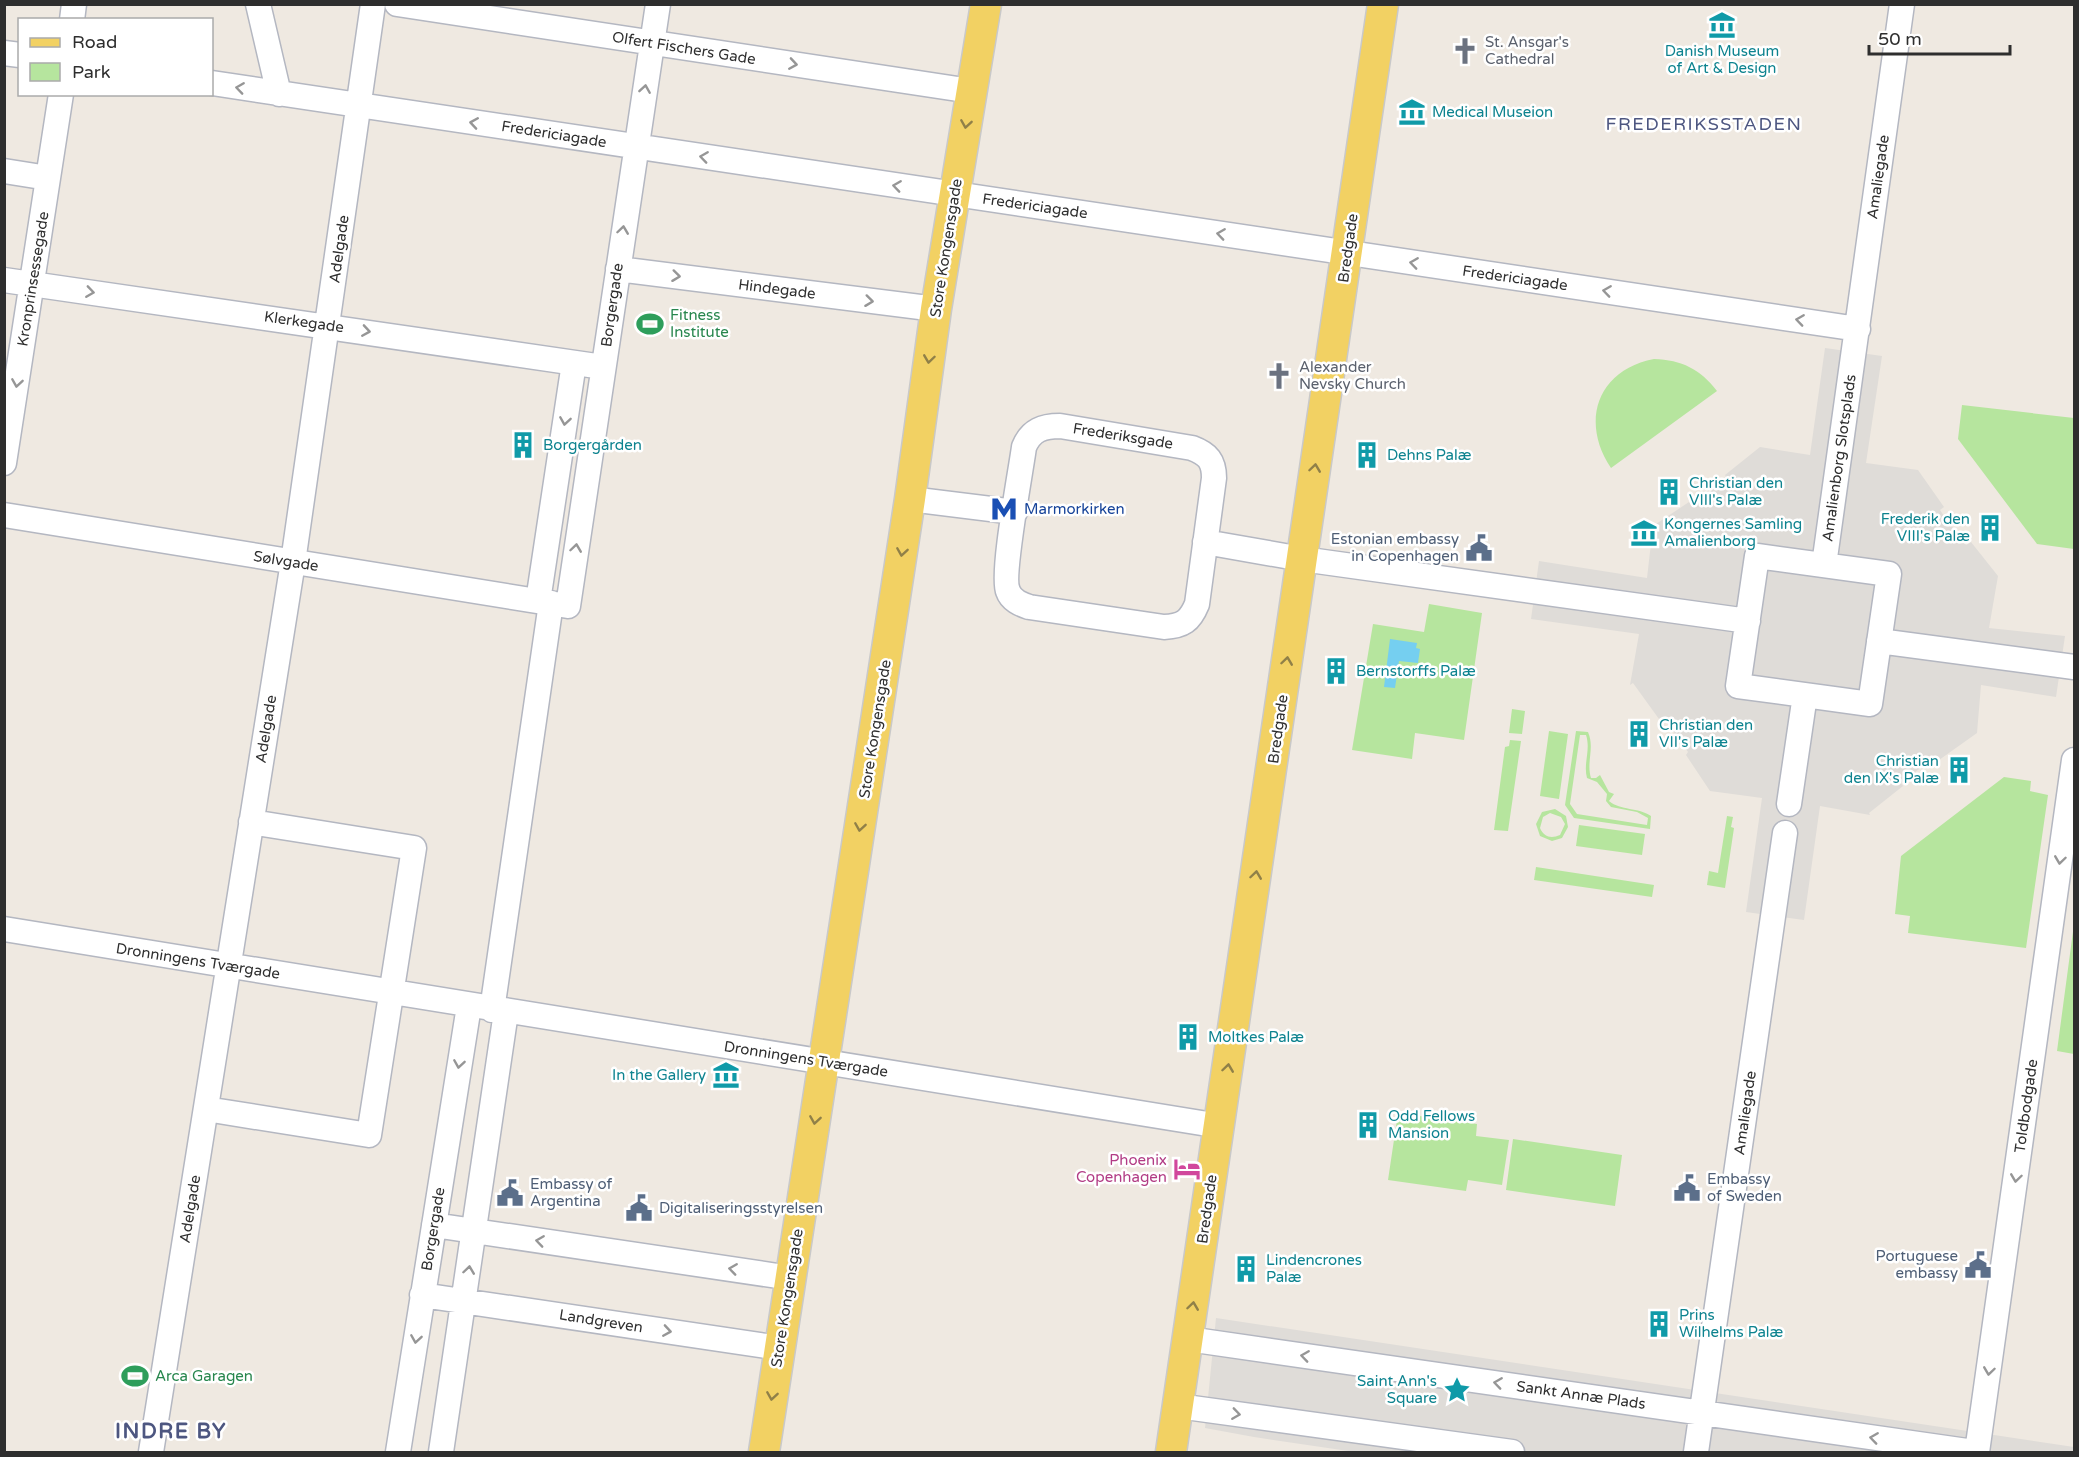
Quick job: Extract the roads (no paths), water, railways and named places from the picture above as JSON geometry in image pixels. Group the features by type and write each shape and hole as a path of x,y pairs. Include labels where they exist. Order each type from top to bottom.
{"main road":[{"name":"Store Kongensgade","path":"764,1452 910,499 936,309 986,4"},
{"name":"Bredgade","path":"1171,1452 1383,4"}],"street":[{"path":"258,4 279,94"},
{"name":"Adelgade","path":"151,1452 292,562 373,4"},
{"name":"Olfert Fischers Gade","path":"396,4 971,91"},
{"name":"Borgergade","path":"441,1452 474,1232 489,1009 552,603 603,367 658,4"},
{"name":"Amaliegade","path":"1856,340 1902,4"},
{"name":"Fredericiagade","path":"213,83 1347,253 1856,340"},
{"name":"Kronprinsessegade","path":"4,463 61,96"},
{"path":"4,171 48,178"},
{"name":"Hindegade","path":"618,269 936,309"},
{"name":"Klerkegade","path":"4,280 328,325 603,367"},
{"name":"Amalienborg Slotsplads","path":"1824,565 1856,340"},
{"name":"Borgergade","path":"552,603 574,363"},
{"name":"Frederiksgade","path":"1050,426 1180,445 1207,455 1214,468 1214,478 1197,604 1192,615 1182,625 1164,627 1021,605 1008,592 1006,570 1015,512 1024,447 1030,435 1050,426"},
{"path":"910,499 1015,512"},
{"name":"Sølvgade","path":"4,515 552,603"},
{"path":"1205,542 1302,559 1748,621"},
{"path":"1757,556 1824,565 1889,574 1870,704 1738,686 1757,556"},
{"path":"1879,640 2074,667"},
{"path":"1789,804 1805,695"},
{"name":"Toldbodgade","path":"1975,1452 2074,760"},
{"path":"206,1109 369,1135 414,848 251,822"},
{"name":"Amaliegade","path":"1696,1452 1785,833"},
{"name":"Dronningens Tværgade","path":"4,929 1220,1126"},
{"name":"Borgergade","path":"398,1452 434,1225 489,1009"},
{"path":"434,1225 791,1278"},
{"name":"Landgreven","path":"422,1296 464,1300 780,1348"},
{"name":"Sankt Annæ Plads","path":"1188,1339 1975,1452"},
{"path":"1178,1406 1512,1452"}],"water":[{"path":"1390,639 1417,643 1416,648 1420,649 1418,663 1399,661 1395,688 1384,687"}],"place":[{"name":"Danish Museum of Art & Design","path":"1722,25"},
{"name":"St. Ansgar's Cathedral","path":"1465,51"},
{"name":"Medical Museion","path":"1412,112"},
{"name":"Fitness Institute","path":"650,324"},
{"name":"Alexander Nevsky Church","path":"1279,376"},
{"name":"Borgergården","path":"523,445"},
{"name":"Dehns Palæ","path":"1367,455"},
{"name":"Christian den VIII's Palæ","path":"1669,492"},
{"name":"Marmorkirken","path":"1004,509"},
{"name":"Frederik den VIII's Palæ","path":"1990,528"},
{"name":"Kongernes Samling Amalienborg","path":"1644,533"},
{"name":"Estonian embassy in Copenhagen","path":"1479,548"},
{"name":"Bernstorffs Palæ","path":"1336,671"},
{"name":"Christian den VII's Palæ","path":"1639,734"},
{"name":"Christian den IX's Palæ","path":"1959,770"},
{"name":"Moltkes Palæ","path":"1188,1037"},
{"name":"In the Gallery","path":"726,1075"},
{"name":"Odd Fellows Mansion","path":"1368,1125"},
{"name":"Phoenix Copenhagen","path":"1187,1169"},
{"name":"Embassy of Sweden","path":"1687,1188"},
{"name":"Embassy of Argentina","path":"510,1193"},
{"name":"Digitaliseringsstyrelsen","path":"639,1208"},
{"name":"Portuguese embassy","path":"1978,1265"},
{"name":"Lindencrones Palæ","path":"1246,1269"},
{"name":"Prins Wilhelms Palæ","path":"1659,1324"},
{"name":"Arca Garagen","path":"135,1376"},
{"name":"Saint Ann's Square","path":"1457,1390"}],"district":[{"name":"FREDERIKSSTADEN","path":"1704,124"},
{"name":"INDRE BY","path":"171,1431"}]}
